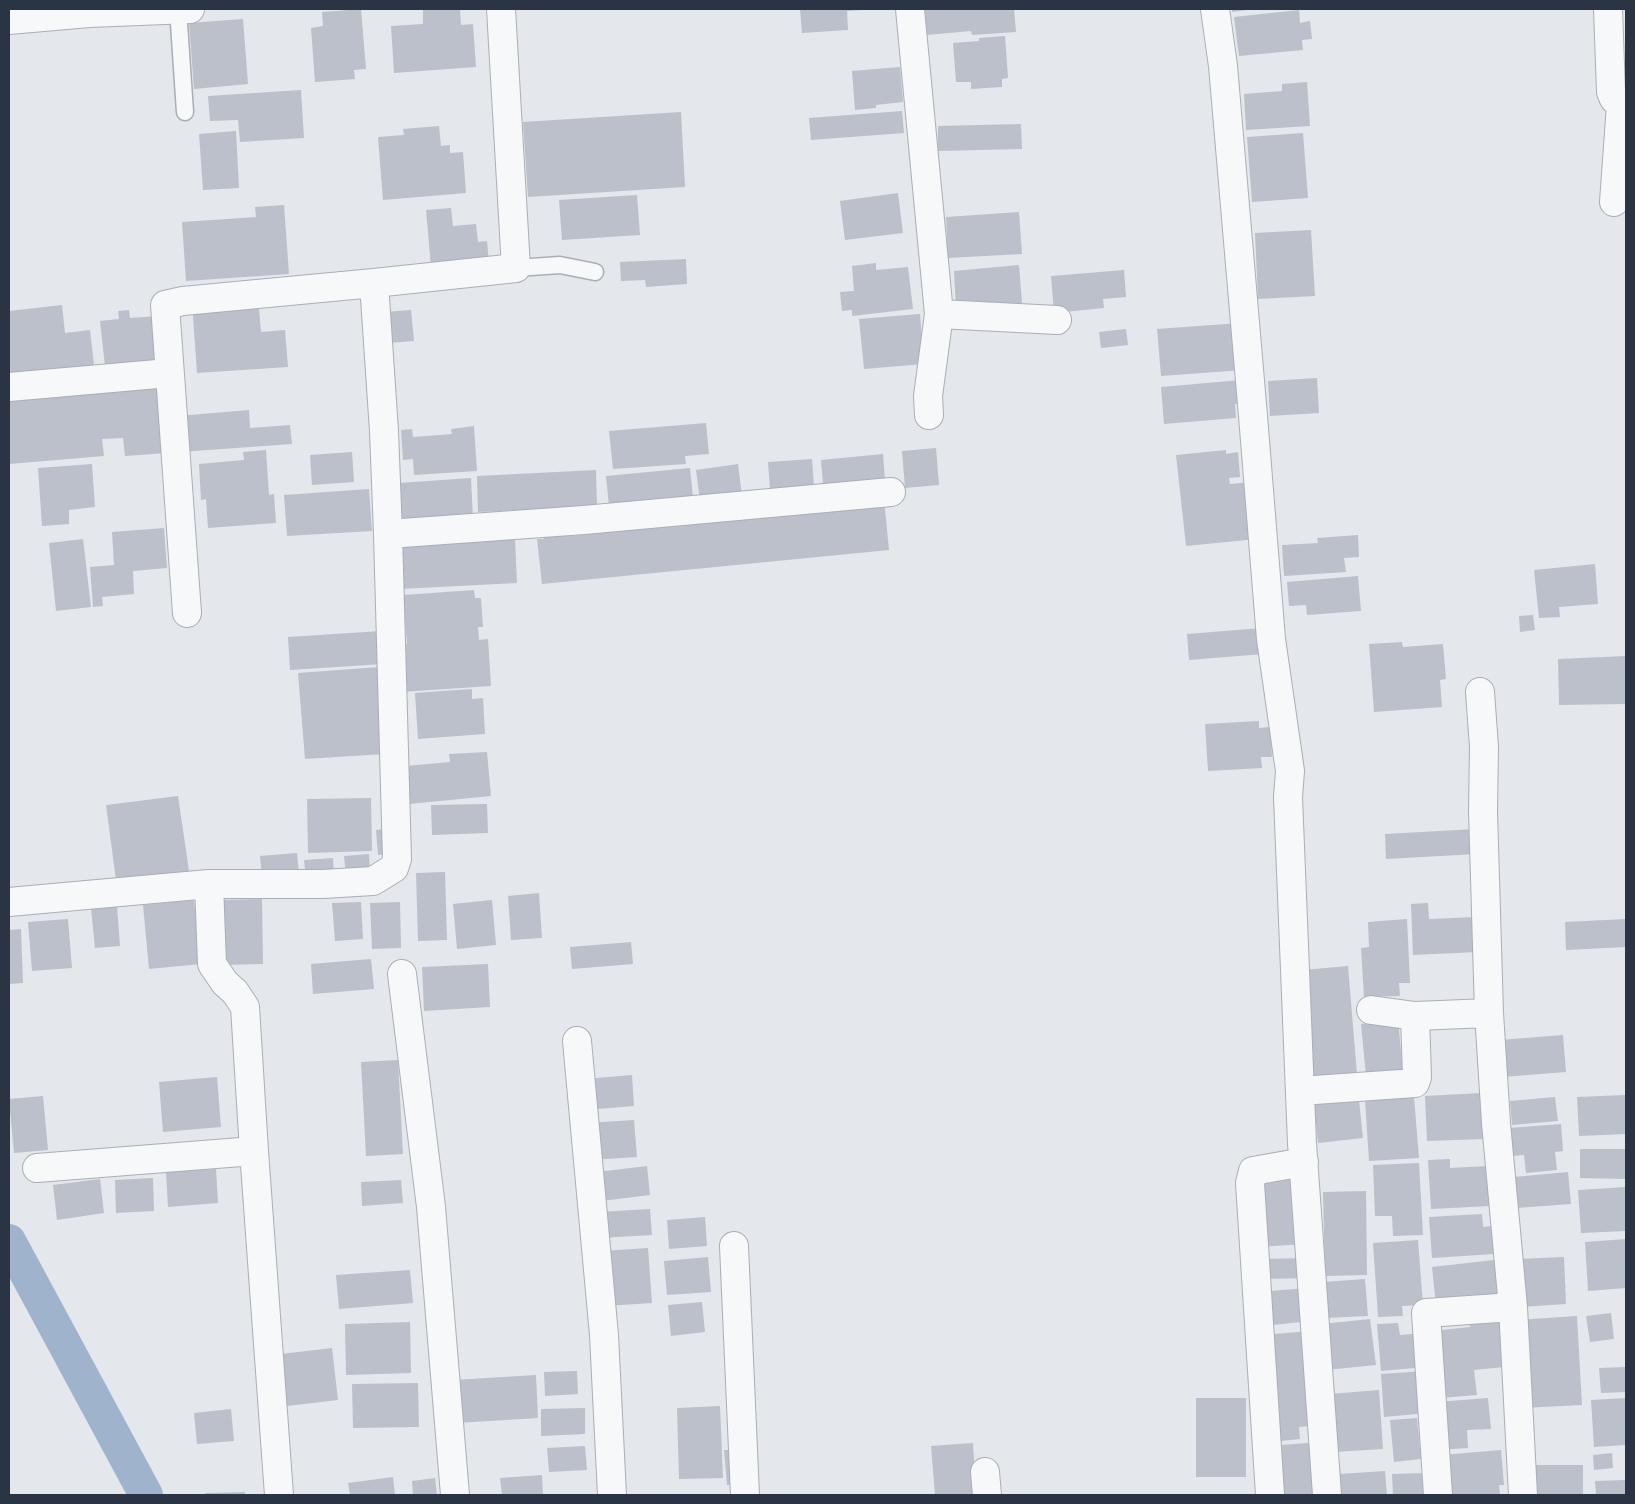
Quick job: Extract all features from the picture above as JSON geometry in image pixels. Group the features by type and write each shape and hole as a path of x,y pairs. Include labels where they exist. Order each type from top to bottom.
{"street":[{"path":"9,20 89,12 182,9"},
{"path":"187,613 165,305 184,301 516,268 501,9"},
{"path":"910,9 939,314 928,396 929,415"},
{"path":"1215,9 1224,76 1270,639 1290,771 1288,797 1300,1091 1327,1495"},
{"path":"1608,9 1611,92 1614,99 1621,104 1614,202"},
{"path":"9,902 209,884 323,884 373,881 394,868 397,859 388,534 384,431 374,283"},
{"path":"939,314 1057,320"},
{"path":"9,387 169,373"},
{"path":"388,534 584,520 891,492"},
{"path":"1480,692 1484,747 1483,811 1489,1013 1496,1123 1513,1307 1523,1495"},
{"path":"209,884 212,964 224,983 235,992 245,1007 279,1495"},
{"path":"402,974 431,1207 455,1495"},
{"path":"1371,1010 1415,1016 1489,1013"},
{"path":"1300,1091 1415,1083 1418,1077 1415,1016"},
{"path":"576,1040 604,1335 612,1495"},
{"path":"37,1168 254,1151"},
{"path":"1270,1495 1250,1184 1253,1170 1304,1162"},
{"path":"734,1246 745,1495"},
{"path":"1438,1495 1426,1313 1513,1307"}],"lane":[{"path":"182,9 185,112"},
{"path":"516,268 560,265 594,272"}],"building":[{"path":"361,9 366,69 354,70 355,79 315,82 311,28 323,26 322,12"},
{"path":"460,9 461,25 473,24 476,67 394,73 391,26 423,24 423,10"},
{"path":"800,9 863,10 847,11 848,30 802,33"},
{"path":"925,9 1014,9 1016,32 972,35 971,31 927,35"},
{"path":"1232,9 1247,9 1247,10 1232,12"},
{"path":"1299,10 1300,23 1310,21 1312,39 1302,40 1303,50 1239,56 1234,17"},
{"path":"243,19 248,84 194,89 189,23"},
{"path":"1005,36 1008,78 1002,79 1002,87 971,89 971,82 956,82 953,43"},
{"path":"1623,66 1626,66 1626,97 1624,97"},
{"path":"900,67 903,102 855,110 852,71"},
{"path":"1307,82 1310,126 1246,130 1244,94 1282,91 1282,84"},
{"path":"301,90 304,138 240,142 238,120 210,121 208,96"},
{"path":"902,111 904,133 811,140 809,118"},
{"path":"681,112 685,187 528,197 523,122"},
{"path":"1021,124 1022,149 938,151 938,126"},
{"path":"439,126 441,146 450,145 450,153 463,152 466,193 383,200 378,137 404,135 403,129"},
{"path":"236,131 239,188 203,190 199,134"},
{"path":"1303,133 1308,198 1252,202 1247,137"},
{"path":"898,193 903,233 845,240 840,201"},
{"path":"637,195 640,235 562,240 559,200"},
{"path":"284,205 289,274 186,281 182,222 256,217 255,207"},
{"path":"451,208 453,226 476,224 478,242 487,241 489,262 431,267 426,210"},
{"path":"1019,212 1022,254 948,258 946,217"},
{"path":"1311,230 1315,296 1258,299 1255,233"},
{"path":"686,259 687,284 646,287 645,280 621,281 620,262"},
{"path":"876,263 876,270 908,267 913,309 852,316 852,310 842,311 840,292 854,291 852,266"},
{"path":"1019,265 1022,303 956,308 954,271"},
{"path":"1124,270 1126,297 1103,299 1104,308 1054,313 1051,276"},
{"path":"258,298 261,332 285,330 288,367 197,373 192,302"},
{"path":"62,305 65,333 90,330 94,365 9,375 9,311"},
{"path":"129,310 130,318 158,316 162,360 105,366 100,321 119,319 118,311"},
{"path":"411,310 414,341 387,343 385,312"},
{"path":"920,314 924,364 864,369 859,319"},
{"path":"1240,323 1243,370 1161,376 1157,329"},
{"path":"1126,329 1128,345 1101,348 1099,332"},
{"path":"1317,378 1319,413 1270,416 1268,381"},
{"path":"1241,380 1243,403 1235,404 1236,418 1164,424 1161,387"},
{"path":"162,387 167,453 125,456 123,438 102,439 104,456 9,464 9,399"},
{"path":"249,410 250,428 290,425 292,444 180,452 178,416"},
{"path":"706,423 709,454 685,456 686,464 613,469 609,431"},
{"path":"474,426 477,471 414,475 413,459 403,460 401,430 412,429 413,437 452,434 451,429"},
{"path":"936,448 939,485 905,488 902,451"},
{"path":"266,450 269,495 274,494 276,523 208,528 206,499 201,500 199,464 244,460 243,452"},
{"path":"1226,450 1226,454 1238,452 1240,477 1229,478 1230,484 1251,482 1257,539 1186,546 1176,455"},
{"path":"352,452 354,482 312,485 310,455"},
{"path":"883,454 885,480 823,485 821,460"},
{"path":"812,459 814,487 770,490 768,462"},
{"path":"92,464 95,507 69,510 69,524 42,526 38,468"},
{"path":"738,464 742,496 700,501 696,470"},
{"path":"690,468 693,497 609,506 606,476"},
{"path":"596,470 597,507 478,512 477,476"},
{"path":"471,478 473,519 401,524 399,483"},
{"path":"369,489 372,531 287,536 284,495"},
{"path":"884,499 889,550 542,584 537,539 544,539 543,532 571,529 572,536 783,514"},
{"path":"164,528 167,568 133,571 134,594 102,597 103,606 93,607 90,567 114,565 112,532"},
{"path":"1358,535 1359,557 1344,558 1346,572 1284,576 1282,545 1318,543 1317,538"},
{"path":"83,539 91,607 56,611 49,543"},
{"path":"515,539 517,583 400,589 398,545"},
{"path":"1595,564 1598,604 1559,607 1560,617 1539,618 1534,570"},
{"path":"1358,576 1361,611 1307,615 1306,605 1289,606 1287,582"},
{"path":"474,590 475,598 481,598 483,627 478,627 479,640 488,639 491,686 401,692 398,645 407,644 403,595"},
{"path":"1533,615 1535,630 1520,632 1519,616"},
{"path":"1262,628 1263,654 1189,660 1187,634"},
{"path":"381,631 383,664 290,670 288,637"},
{"path":"1402,642 1403,647 1443,644 1446,679 1440,680 1442,707 1374,712 1369,644"},
{"path":"1626,656 1626,704 1559,705 1558,659"},
{"path":"379,667 385,754 305,759 298,673"},
{"path":"472,689 472,699 483,698 485,734 418,739 415,693"},
{"path":"1259,721 1259,728 1270,727 1272,757 1261,757 1262,768 1208,771 1205,724"},
{"path":"487,752 491,796 409,804 406,766 450,762 449,754"},
{"path":"178,796 189,871 116,880 106,805"},
{"path":"371,798 372,851 308,853 307,799"},
{"path":"487,804 488,833 432,835 431,805"},
{"path":"388,829 390,854 378,855 376,830"},
{"path":"1476,829 1477,854 1386,859 1385,834"},
{"path":"297,853 299,874 262,877 260,856"},
{"path":"369,854 370,874 346,876 344,856"},
{"path":"333,858 334,876 306,878 304,860"},
{"path":"445,872 447,940 418,941 416,873"},
{"path":"539,893 542,938 511,940 508,896"},
{"path":"262,899 263,964 220,965 219,900"},
{"path":"194,900 201,964 149,969 143,905"},
{"path":"492,900 496,945 457,949 453,904"},
{"path":"361,902 363,939 335,941 332,903"},
{"path":"400,902 401,948 372,949 370,903"},
{"path":"1428,903 1429,919 1476,917 1478,952 1413,955 1411,904"},
{"path":"117,906 120,946 95,948 91,908"},
{"path":"68,919 72,968 32,971 28,922"},
{"path":"1407,919 1410,983 1399,983 1400,996 1364,997 1361,948 1369,947 1368,922"},
{"path":"1626,919 1626,947 1566,950 1565,922"},
{"path":"21,929 23,983 9,984 9,930"},
{"path":"631,942 633,964 572,969 570,947"},
{"path":"371,959 374,989 313,994 311,964"},
{"path":"488,964 490,1007 424,1011 422,967"},
{"path":"1348,966 1358,1086 1313,1089 1303,970"},
{"path":"1398,1020 1403,1072 1366,1076 1361,1024"},
{"path":"1563,1035 1566,1072 1503,1077 1500,1040"},
{"path":"398,1060 403,1154 366,1156 361,1062"},
{"path":"632,1075 634,1106 586,1110 584,1079"},
{"path":"217,1077 221,1127 163,1132 159,1082"},
{"path":"1358,1091 1363,1138 1318,1143 1313,1096"},
{"path":"1481,1093 1484,1139 1427,1141 1425,1096"},
{"path":"1626,1095 1626,1134 1579,1136 1577,1097"},
{"path":"43,1096 48,1150 14,1153 9,1099"},
{"path":"1414,1097 1419,1158 1369,1161 1365,1100"},
{"path":"1555,1097 1558,1121 1512,1125 1510,1101"},
{"path":"634,1120 637,1157 590,1160 587,1123"},
{"path":"1561,1124 1563,1151 1555,1152 1557,1170 1526,1173 1524,1155 1512,1156 1509,1128"},
{"path":"1580,1149 1626,1149 1626,1179 1580,1178"},
{"path":"1450,1159 1450,1168 1488,1166 1490,1206 1431,1209 1428,1160"},
{"path":"1419,1163 1423,1235 1393,1236 1392,1216 1375,1216 1373,1165"},
{"path":"647,1166 650,1195 593,1202 589,1173"},
{"path":"216,1169 218,1203 168,1207 166,1172"},
{"path":"1301,1169 1306,1244 1257,1247 1253,1173"},
{"path":"1568,1172 1571,1204 1516,1208 1514,1177"},
{"path":"153,1178 154,1211 116,1213 115,1180"},
{"path":"100,1179 104,1213 57,1220 53,1185"},
{"path":"401,1180 403,1203 362,1206 361,1182"},
{"path":"1626,1187 1626,1231 1581,1233 1578,1190"},
{"path":"1366,1191 1367,1275 1325,1276 1323,1192"},
{"path":"650,1209 652,1235 600,1238 599,1212"},
{"path":"1482,1214 1483,1227 1492,1226 1494,1254 1432,1258 1429,1217"},
{"path":"705,1217 707,1246 669,1249 667,1220"},
{"path":"1626,1239 1626,1288 1588,1291 1585,1242"},
{"path":"1418,1240 1423,1305 1402,1306 1403,1316 1378,1317 1373,1243"},
{"path":"648,1248 652,1303 605,1306 602,1251"},
{"path":"708,1257 711,1292 667,1295 664,1261"},
{"path":"1564,1257 1566,1304 1520,1307 1517,1259"},
{"path":"1307,1258 1307,1278 1265,1279 1265,1259"},
{"path":"1494,1260 1498,1299 1436,1305 1432,1267"},
{"path":"410,1270 413,1303 339,1309 336,1275"},
{"path":"1365,1279 1368,1316 1326,1318 1324,1282"},
{"path":"1307,1288 1310,1321 1273,1325 1270,1291"},
{"path":"702,1302 705,1332 671,1336 668,1305"},
{"path":"1498,1310 1504,1367 1474,1370 1477,1395 1440,1398 1433,1331 1470,1327 1469,1313"},
{"path":"1611,1313 1614,1339 1590,1342 1586,1316"},
{"path":"1577,1316 1582,1405 1522,1408 1517,1320"},
{"path":"1370,1319 1376,1365 1326,1370 1321,1324"},
{"path":"410,1322 411,1373 346,1375 345,1324"},
{"path":"1398,1323 1400,1335 1422,1333 1426,1367 1381,1371 1377,1324"},
{"path":"1310,1331 1319,1425 1299,1427 1300,1439 1271,1442 1262,1335"},
{"path":"332,1348 338,1400 287,1406 281,1354"},
{"path":"1626,1367 1626,1392 1601,1393 1599,1368"},
{"path":"577,1371 578,1394 545,1396 544,1372"},
{"path":"1424,1371 1428,1413 1384,1417 1381,1374"},
{"path":"536,1375 538,1418 457,1423 454,1380"},
{"path":"418,1383 419,1427 353,1428 352,1384"},
{"path":"1379,1390 1383,1449 1334,1452 1330,1394"},
{"path":"1196,1398 1246,1398 1246,1477 1196,1477"},
{"path":"1488,1398 1491,1429 1467,1430 1468,1448 1439,1450 1436,1402"},
{"path":"1626,1398 1626,1445 1594,1447 1591,1400"},
{"path":"720,1406 723,1478 679,1479 677,1408"},
{"path":"585,1408 585,1434 541,1436 541,1409"},
{"path":"231,1409 234,1441 197,1444 194,1413"},
{"path":"1417,1418 1421,1459 1394,1462 1390,1420"},
{"path":"1320,1442 1325,1495 1274,1495 1269,1446"},
{"path":"973,1443 976,1495 935,1495 931,1446"},
{"path":"585,1446 587,1470 549,1472 547,1448"},
{"path":"724,1450 736,1450 738,1484 727,1485"},
{"path":"1501,1450 1504,1485 1499,1485 1500,1495 1444,1495 1441,1455"},
{"path":"1612,1453 1613,1468 1594,1470 1593,1455"},
{"path":"1536,1465 1583,1465 1583,1495 1535,1495"},
{"path":"1385,1471 1387,1495 1341,1495 1339,1474"},
{"path":"1425,1473 1426,1495 1393,1495 1392,1474"},
{"path":"542,1475 543,1495 502,1495 500,1478"},
{"path":"393,1477 395,1495 350,1495 348,1483"},
{"path":"435,1478 437,1495 413,1495 412,1481"},
{"path":"1626,1480 1626,1495 1596,1495 1595,1481"},
{"path":"245,1492 245,1495 205,1495 205,1493"}],"waterway":[{"path":"9,1241 146,1495"}]}
